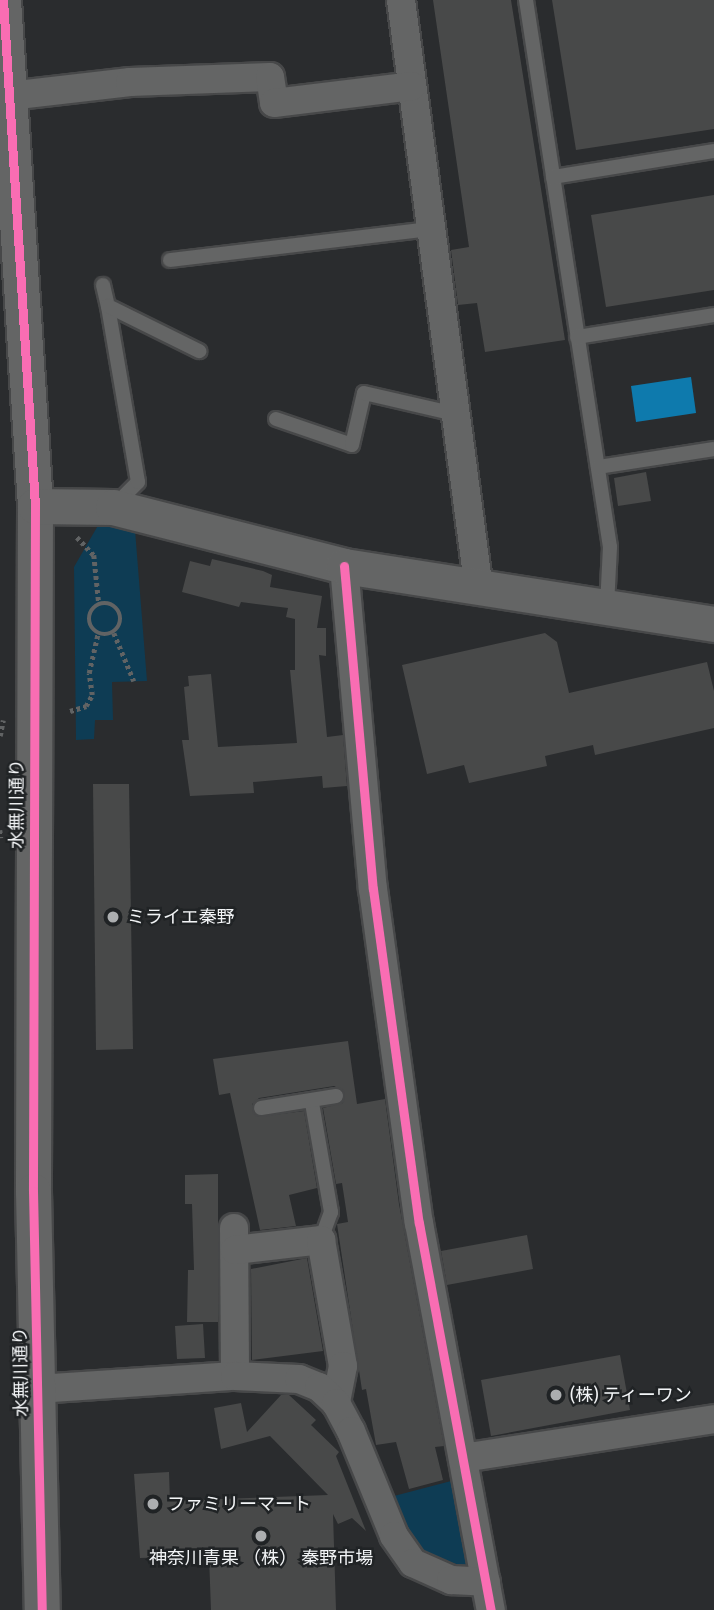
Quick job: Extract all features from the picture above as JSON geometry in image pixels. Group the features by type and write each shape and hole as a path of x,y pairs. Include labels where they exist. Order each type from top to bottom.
{"street":[{"name":"水無川通り","path":"3,0 35,506 33,1177 42,1610"},
{"path":"401,0 479,590"},
{"path":"9,96 130,82 270,77 274,103 412,86"},
{"path":"35,506 113,507 344,566 479,590 714,624"},
{"path":"344,566 373,889 419,1223 491,1610"},
{"path":"235,1376 234,1239 321,1240 343,1366 335,1403"},
{"path":"37,1389 235,1376 299,1379 319,1387 335,1403 394,1536 413,1563 451,1580 486,1583"},
{"path":"463,1458 714,1419"}],"lane":[{"path":"526,0 610,547 607,608"},
{"path":"553,177 714,151"},
{"path":"170,260 430,229"},
{"path":"103,285 138,482 113,507"},
{"path":"108,306 199,351"},
{"path":"577,337 714,315"},
{"path":"276,419 352,445 364,393 455,414"},
{"path":"597,467 714,449"},
{"path":"261,1108 312,1103 336,1096"},
{"path":"312,1103 331,1212 321,1240"}],"path":[{"path":"76,537 94,555 99,604"},
{"path":"70,711 86,706 92,695 89,673 98,633 89,615 99,604 110,603 121,614 114,633 134,681"},
{"path":"98,633 114,633"},
{"path":"0,830 2,838"}],"shaded area":[{"path":"100,522 135,530 147,681 112,682 113,720 95,720 94,739 76,740 74,567"},
{"path":"455,1480 469,1563 464,1567 425,1552 412,1539 394,1496"}],"water":[{"path":"691,377 696,413 636,422 631,386"}],"building":[{"path":"433,0 511,0 565,340 485,352 477,303 458,305 451,250 469,247"},
{"path":"552,0 714,0 714,129 576,150"},
{"path":"714,195 714,290 606,307 591,215"},
{"path":"646,472 651,501 618,506 614,478"},
{"path":"212,559 272,575 270,587 322,596 317,628 326,628 326,656 319,655 327,737 343,735 347,786 323,788 322,776 253,782 254,793 190,796 182,740 189,740 184,687 189,686 188,676 211,674 218,747 297,743 290,670 295,670 295,619 286,617 288,608 241,602 239,607 182,592 190,561 210,566"},
{"path":"545,633 557,642 569,693 707,662 714,691 714,728 595,755 593,745 545,756 547,766 469,783 464,765 427,774 402,665"},
{"name":"ミライエ秦野","path":"93,784 129,784 133,1049 96,1050"},
{"path":"348,1041 357,1104 385,1099 399,1204 444,1446 435,1447 443,1480 409,1489 396,1442 376,1445 366,1389 362,1390 337,1224 348,1222 342,1183 336,1184 323,1108 343,1103 344,1091 334,1086 259,1098 252,1104 258,1117 304,1111 317,1188 289,1195 296,1226 260,1230 230,1093 219,1095 213,1059"},
{"path":"218,1174 218,1322 187,1322 188,1270 194,1270 192,1204 185,1204 185,1175"},
{"path":"527,1235 533,1269 447,1285 441,1251"},
{"path":"307,1258 323,1351 252,1360 251,1269"},
{"path":"203,1324 205,1358 177,1359 175,1326"},
{"name":"(株) ティーワン","path":"620,1355 630,1410 491,1436 481,1380"},
{"path":"281,1395 289,1395 316,1420 311,1425 339,1452 336,1456 366,1531 352,1518 338,1524 333,1514 336,1610 211,1610 209,1556 140,1558 134,1474 169,1472 170,1501 328,1495 270,1436 221,1449 214,1408 241,1403 247,1432"}],"cycle path":[{"path":"3,0 35,506 33,1191 42,1610"},
{"path":"344,566 373,889 419,1223 491,1610"}],"place":[{"name":"ミライエ秦野","path":"113,917"},
{"name":"(株) ティーワン","path":"556,1395"},
{"name":"ファミリーマート","path":"153,1504"},
{"name":"神奈川青果 （株） 秦野市場","path":"261,1536"}]}
